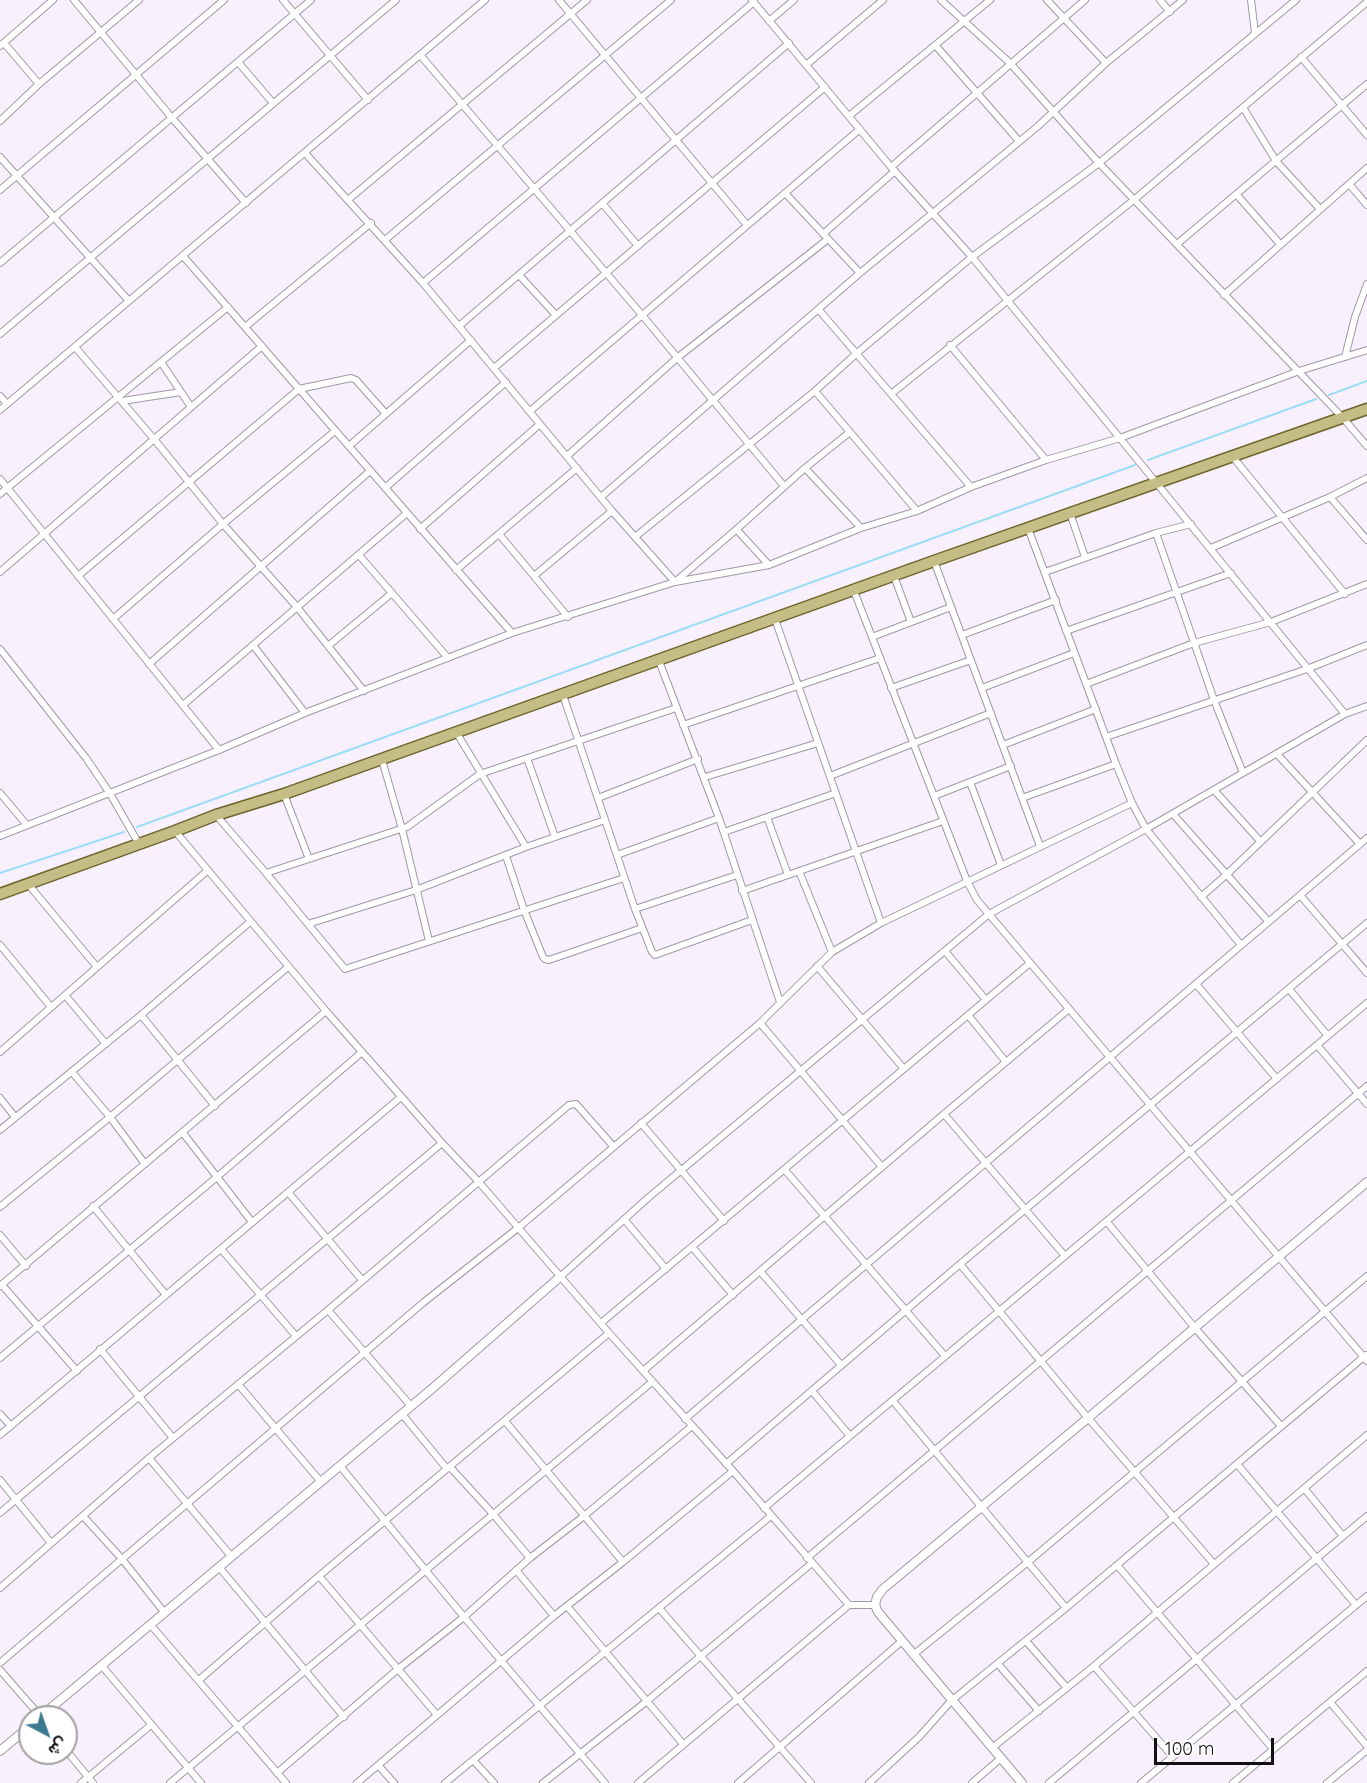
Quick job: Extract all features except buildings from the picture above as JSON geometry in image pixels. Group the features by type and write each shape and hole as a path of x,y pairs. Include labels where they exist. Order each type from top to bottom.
{"main road":[{"path":"0,894 216,815 382,760 934,561 1367,410"}],"street":[{"path":"39,84 2,44 53,0"},
{"path":"74,0 172,118 246,202"},
{"path":"0,122 39,84 139,0"},
{"path":"0,190 224,0"},
{"path":"283,0 368,100"},
{"path":"0,263 311,0"},
{"path":"0,334 396,0"},
{"path":"0,410 485,0"},
{"path":"559,0 747,225"},
{"path":"349,200 587,0"},
{"path":"385,240 671,0"},
{"path":"769,21 794,0"},
{"path":"806,65 883,0"},
{"path":"941,0 1010,63 1099,163 1299,371 1367,446"},
{"path":"849,117 990,0"},
{"path":"1047,0 1106,63"},
{"path":"567,456 677,358 825,236 893,169 976,93 1084,0"},
{"path":"1160,0 1170,12"},
{"path":"601,497 860,273 1019,141 1106,63 1183,0"},
{"path":"1251,0 1255,33"},
{"path":"635,537 815,391 972,257 1099,163 1296,0"},
{"path":"423,283 753,1 893,169 972,257 1345,714"},
{"path":"891,394 1135,199 1244,108 1364,2"},
{"path":"459,326 789,43"},
{"path":"936,46 1019,141"},
{"path":"421,56 642,315 748,446 784,486"},
{"path":"1301,57 1367,135"},
{"path":"238,62 273,103"},
{"path":"1177,244 1367,84"},
{"path":"494,368 825,87"},
{"path":"1244,108 1276,161 1320,209"},
{"path":"530,411 860,129"},
{"path":"305,153 371,223 423,283 601,497 675,582"},
{"path":"0,157 129,301"},
{"path":"1224,295 1367,168"},
{"path":"1349,184 1367,205"},
{"path":"785,193 860,273"},
{"path":"1237,195 1280,244"},
{"path":"602,203 638,246"},
{"path":"246,327 371,223"},
{"path":"183,256 512,633"},
{"path":"519,274 555,314"},
{"path":"1345,357 1355,317 1367,284"},
{"path":"0,494 120,399 228,307"},
{"path":"819,310 971,487"},
{"path":"349,447 471,340"},
{"path":"950,345 1046,460"},
{"path":"0,572 262,346"},
{"path":"75,347 223,524 297,608 364,691"},
{"path":"0,836 219,750 305,712 512,633 675,582 769,565 861,528 917,511 971,487 1046,460 1120,438 1299,371 1367,350"},
{"path":"161,362 191,407"},
{"path":"78,576 299,389 351,378 356,380 386,414"},
{"path":"385,488 506,382"},
{"path":"815,391 917,511"},
{"path":"120,399 181,392"},
{"path":"0,396 7,404"},
{"path":"420,528 540,424"},
{"path":"113,619 335,431"},
{"path":"675,582 805,468 850,432"},
{"path":"1232,456 1345,594"},
{"path":"456,570 577,468"},
{"path":"805,468 861,528"},
{"path":"149,663 370,471"},
{"path":"1211,548 1330,497 1367,478"},
{"path":"0,479 219,750"},
{"path":"1330,497 1367,540"},
{"path":"534,576 612,510"},
{"path":"183,705 407,513"},
{"path":"1070,513 1085,557"},
{"path":"1045,572 1156,533 1191,524"},
{"path":"1028,528 1132,803 1146,829 1241,945"},
{"path":"737,530 769,565"},
{"path":"1156,533 1214,700 1243,773"},
{"path":"499,534 568,617"},
{"path":"359,555 448,658"},
{"path":"934,561 1040,846"},
{"path":"1066,631 1231,573"},
{"path":"894,576 911,622"},
{"path":"1086,684 1194,643 1271,622 1367,584"},
{"path":"854,591 933,796 967,881 977,900 1366,1358 951,1701 919,1737 869,1783"},
{"path":"328,646 392,593"},
{"path":"962,635 1056,600"},
{"path":"872,637 951,607"},
{"path":"775,618 881,923"},
{"path":"253,645 305,712"},
{"path":"1106,737 1307,669 1367,645"},
{"path":"0,649 86,758 139,844"},
{"path":"982,688 1074,653"},
{"path":"683,725 880,658"},
{"path":"659,660 705,777 780,1002"},
{"path":"891,688 970,660"},
{"path":"563,695 624,878 652,952 655,955 752,920"},
{"path":"54,1705 402,1414 681,1170 989,914 1146,829 1345,714 1367,706"},
{"path":"266,873 413,824 480,774 676,708"},
{"path":"1003,745 1096,710"},
{"path":"830,776 991,713"},
{"path":"456,732 526,847"},
{"path":"1201,897 1367,740"},
{"path":"705,777 818,743"},
{"path":"1277,753 1360,844"},
{"path":"527,758 555,837"},
{"path":"598,798 698,759"},
{"path":"382,760 402,829 429,941"},
{"path":"1022,798 1116,764"},
{"path":"933,796 1011,766"},
{"path":"970,782 1000,865"},
{"path":"1214,790 1260,841"},
{"path":"0,793 26,824"},
{"path":"724,832 836,793"},
{"path":"285,794 309,859"},
{"path":"0,1663 424,1302 518,1228 760,1023 832,952 881,923 1132,803"},
{"path":"1173,813 1268,921"},
{"path":"216,815 345,969 624,878"},
{"path":"767,817 788,875"},
{"path":"617,855 719,819"},
{"path":"308,924 416,890 526,847 605,820"},
{"path":"742,891 943,821"},
{"path":"175,831 249,922 400,1097 478,1181 849,1605"},
{"path":"685,1419 1367,838"},
{"path":"506,856 543,957 549,960 642,928"},
{"path":"1,1048 207,871"},
{"path":"799,871 832,952"},
{"path":"635,909 737,875"},
{"path":"28,884 97,967"},
{"path":"1300,895 1367,973"},
{"path":"0,1130 141,1015 249,922"},
{"path":"726,1464 1025,1209 1367,923"},
{"path":"0,945 51,1007"},
{"path":"945,951 986,1000"},
{"path":"601,1323 1030,963"},
{"path":"817,966 904,1069"},
{"path":"0,1207 288,967"},
{"path":"1196,984 1277,1079"},
{"path":"1289,989 1328,1036"},
{"path":"65,995 106,1044"},
{"path":"764,1508 1367,1003"},
{"path":"643,1371 1070,1009"},
{"path":"77,1371 1,1286 326,1011"},
{"path":"141,1015 215,1106"},
{"path":"968,1016 1006,1062"},
{"path":"760,1023 882,1167"},
{"path":"1317,1045 1367,1104"},
{"path":"0,1358 217,1177 362,1052"},
{"path":"72,1072 145,1164"},
{"path":"543,1783 647,1701 935,1450 1367,1086"},
{"path":"0,1435 400,1097"},
{"path":"0,1098 15,1117"},
{"path":"0,1588 148,1458 328,1310 573,1103 613,1146"},
{"path":"944,1114 1065,1256"},
{"path":"641,1123 724,1221"},
{"path":"183,1133 252,1222"},
{"path":"0,1513 442,1143"},
{"path":"784,1170 945,1356"},
{"path":"1022,1783 878,1612 875,1605 883,1589 1367,1182"},
{"path":"288,1192 362,1280"},
{"path":"93,1206 166,1295"},
{"path":"624,1219 666,1269"},
{"path":"1107,1222 1195,1328 1281,1426"},
{"path":"0,1235 26,1266"},
{"path":"693,1248 733,1295"},
{"path":"221,1249 296,1336"},
{"path":"960,1264 1214,1564"},
{"path":"760,1271 841,1365"},
{"path":"913,1655 1028,1562 1367,1276"},
{"path":"328,1310 411,1406"},
{"path":"199,1680 319,1576 609,1333"},
{"path":"100,1350 140,1395 173,1438"},
{"path":"170,1783 652,1382"},
{"path":"238,1384 321,1482"},
{"path":"812,1391 850,1436"},
{"path":"892,1401 1066,1608"},
{"path":"0,1414 11,1426"},
{"path":"402,1414 530,1558"},
{"path":"506,1421 623,1562"},
{"path":"277,1773 464,1617 530,1558 585,1516 692,1426"},
{"path":"992,1749 1094,1666 1367,1435"},
{"path":"148,1458 231,1556"},
{"path":"1237,1464 1356,1605"},
{"path":"340,1466 605,1783"},
{"path":"357,1783 554,1616 733,1471"},
{"path":"0,1480 51,1544"},
{"path":"1304,1488 1343,1536"},
{"path":"83,1516 122,1559 164,1612"},
{"path":"445,1783 771,1516"},
{"path":"1049,1783 1367,1516"},
{"path":"1117,1565 1273,1749"},
{"path":"219,1567 344,1717"},
{"path":"516,1570 554,1616"},
{"path":"319,1576 436,1715"},
{"path":"1144,1782 1367,1596"},
{"path":"638,1783 849,1605 875,1605"},
{"path":"567,1606 683,1744"},
{"path":"659,1608 811,1783"},
{"path":"150,1623 286,1783"},
{"path":"738,1783 902,1641"},
{"path":"1026,1641 1067,1688"},
{"path":"998,1664 1039,1711"},
{"path":"102,1665 201,1783"},
{"path":"1094,1666 1173,1757"},
{"path":"0,1670 30,1705"},
{"path":"1233,1783 1367,1671"},
{"path":"1327,1783 1367,1748 1330,1702"},
{"path":"81,1783 90,1780 151,1725"},
{"path":"0,1751 18,1736"},
{"path":"972,1783 1001,1758"},
{"path":"473,1760 494,1783"},
{"path":"78,1765 90,1780"},
{"path":"378,1765 394,1783"}],"waterway":[{"path":"1329,395 1367,381"},
{"path":"1148,460 1316,399"},
{"path":"137,827 1135,465"},
{"path":"0,873 124,832"}]}
